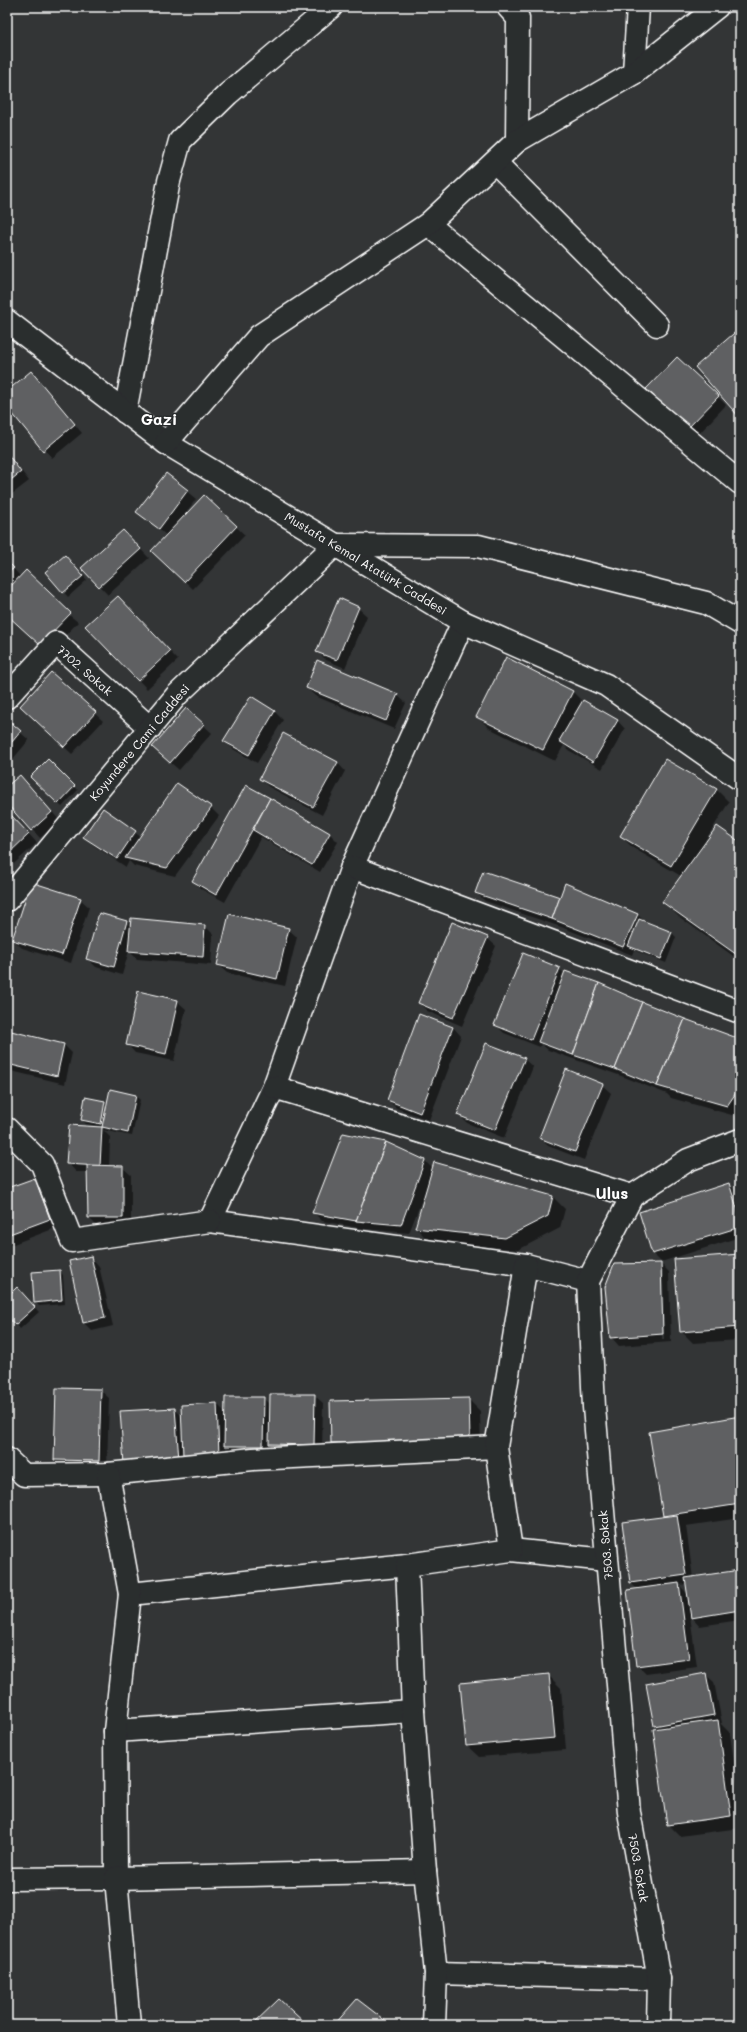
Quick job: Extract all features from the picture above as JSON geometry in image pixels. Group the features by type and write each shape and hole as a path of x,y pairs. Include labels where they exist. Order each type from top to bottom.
{"street":[{"path":"126,412 169,182 180,141 228,94 331,7"},
{"path":"508,7 518,18 517,141"},
{"path":"634,73 638,7"},
{"path":"166,443 259,336 428,224 517,141 634,73 717,7"},
{"path":"495,162 657,325"},
{"path":"428,224 740,483"},
{"name":"Mustafa Kemal Atatürk Caddesi","path":"7,321 166,443 463,622 606,685 740,779"},
{"path":"335,545 478,546 706,603 740,623"},
{"name":"Koyundere Cami Caddesi","path":"7,900 177,695 335,545"},
{"path":"210,1221 274,1087 352,867 463,622"},
{"name":"7702. Sokak","path":"7,697 56,643 150,728"},
{"path":"352,867 740,1012"},
{"path":"274,1087 632,1196"},
{"path":"7,1128 42,1164 72,1241 210,1221 526,1266 588,1281 632,1196 688,1160 740,1140"},
{"path":"510,1550 496,1447 526,1266"},
{"name":"7503. Sokak","path":"588,1281 594,1407 606,1560 629,1812 659,1978 658,2025"},
{"path":"7,1459 24,1475 108,1474 253,1459 496,1447"},
{"path":"108,1474 130,1594 114,1731 116,1878 129,2025"},
{"path":"130,1594 407,1564 510,1550 606,1560"},
{"path":"407,1564 412,1711 424,1871 436,1973 434,2025"},
{"path":"114,1731 412,1711"},
{"path":"7,1880 424,1871"},
{"path":"436,1973 659,1978"}],"building":[{"path":"740,328 740,418 695,367"},
{"path":"677,357 719,396 688,428 646,389"},
{"path":"31,371 75,424 43,451 7,407 7,391"},
{"path":"7,453 21,472 7,483"},
{"path":"166,473 188,490 159,529 136,512"},
{"path":"204,495 237,526 184,582 151,551"},
{"path":"123,530 141,549 99,587 81,568"},
{"path":"65,555 83,576 63,593 45,572"},
{"path":"7,561 14,568 7,574"},
{"path":"26,570 71,613 40,645 7,615 7,590"},
{"path":"118,596 170,651 138,681 85,626"},
{"path":"339,598 359,607 337,660 316,652"},
{"path":"506,657 573,691 543,750 476,717"},
{"path":"317,660 398,694 386,721 306,688"},
{"path":"51,672 96,712 64,747 20,706"},
{"path":"251,696 275,711 249,755 223,741"},
{"path":"583,700 618,720 593,762 559,741"},
{"path":"186,708 204,724 170,763 152,747"},
{"path":"7,719 21,731 7,748"},
{"path":"283,733 338,762 313,807 259,779"},
{"path":"48,759 75,786 58,804 30,777"},
{"path":"665,759 717,789 671,866 620,836"},
{"path":"20,775 52,812 31,831 7,804 7,786"},
{"path":"177,783 212,807 167,868 125,858"},
{"path":"246,785 270,798 216,895 192,881"},
{"path":"270,798 330,833 312,865 253,830"},
{"path":"103,808 136,831 117,859 83,837"},
{"path":"10,814 29,834 7,855 7,817"},
{"path":"717,826 740,842 740,957 662,902"},
{"path":"483,871 560,897 552,919 475,893"},
{"path":"31,882 81,898 62,955 12,940"},
{"path":"565,883 638,914 623,947 552,919"},
{"path":"99,913 127,921 114,967 86,959"},
{"path":"229,914 289,928 277,979 217,965"},
{"path":"131,918 205,925 203,957 128,951"},
{"path":"639,919 672,932 661,959 628,946"},
{"path":"452,922 488,937 453,1018 418,1003"},
{"path":"523,953 560,968 531,1040 494,1025"},
{"path":"565,971 599,983 573,1055 538,1042"},
{"path":"599,983 642,1002 615,1069 573,1055"},
{"path":"138,991 178,1000 166,1054 126,1045"},
{"path":"642,1002 685,1019 657,1086 615,1069"},
{"path":"419,1014 453,1027 420,1113 387,1100"},
{"path":"685,1019 740,1039 740,1087 727,1106 657,1086"},
{"path":"7,1030 64,1044 57,1076 7,1064"},
{"path":"486,1043 525,1058 495,1130 457,1115"},
{"path":"566,1069 603,1084 575,1152 539,1138"},
{"path":"110,1089 136,1095 128,1133 102,1127"},
{"path":"85,1097 105,1101 101,1124 81,1120"},
{"path":"69,1125 102,1127 100,1166 66,1164"},
{"path":"343,1133 386,1142 356,1221 312,1213"},
{"path":"386,1142 425,1160 401,1225 356,1221"},
{"path":"434,1162 553,1196 548,1216 505,1238 415,1228"},
{"path":"87,1165 123,1166 123,1218 88,1218"},
{"path":"35,1178 50,1219 7,1235 7,1188"},
{"path":"729,1183 740,1218 740,1227 652,1254 639,1212"},
{"path":"740,1254 740,1327 680,1332 674,1259"},
{"path":"91,1256 105,1318 83,1323 69,1261"},
{"path":"661,1263 663,1334 610,1338 605,1287 614,1264"},
{"path":"60,1270 62,1300 34,1303 32,1272"},
{"path":"17,1287 35,1307 15,1325 7,1316 7,1297"},
{"path":"56,1388 101,1389 99,1461 54,1460"},
{"path":"270,1394 315,1394 314,1445 269,1444"},
{"path":"225,1397 264,1397 263,1446 224,1446"},
{"path":"469,1398 470,1441 331,1443 330,1401"},
{"path":"217,1403 219,1455 183,1456 181,1405"},
{"path":"175,1408 179,1460 124,1464 120,1411"},
{"path":"740,1416 740,1504 663,1516 649,1432"},
{"path":"677,1515 686,1575 630,1583 622,1522"},
{"path":"740,1570 740,1610 691,1618 685,1578"},
{"path":"679,1583 689,1659 636,1666 627,1590"},
{"path":"706,1673 714,1715 654,1726 646,1684"},
{"path":"549,1674 555,1738 466,1746 460,1683"},
{"path":"718,1720 731,1816 667,1825 653,1729"},
{"path":"279,1999 307,2025 252,2025"},
{"path":"357,1999 391,2025 334,2025"}],"district":[{"name":"Gazi","path":"159,418"},
{"name":"Ulus","path":"612,1192"}]}
